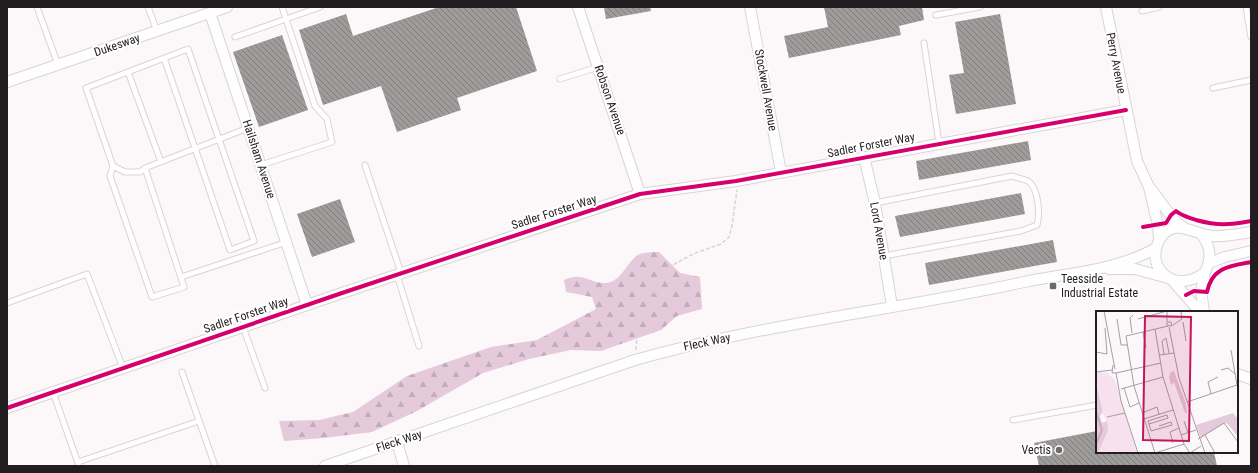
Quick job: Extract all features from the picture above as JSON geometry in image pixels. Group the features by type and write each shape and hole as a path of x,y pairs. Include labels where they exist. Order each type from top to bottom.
{"street":[{"name":"Dukesway","path":"7,82 226,7"},
{"name":"Robson Avenue","path":"578,7 640,194"},
{"name":"Stockwell Avenue","path":"750,7 781,172"},
{"name":"Perry Avenue","path":"1106,7 1137,161 1149,187 1158,225 1157,244"},
{"name":"Hailsham Avenue","path":"210,13 307,305"},
{"name":"Sadler Forster Way","path":"7,408 307,305 640,194 736,180 1126,110"},
{"name":"Lord Avenue","path":"864,157 875,203 892,306"},
{"name":"Perry Avenue","path":"1149,187 1174,220 1183,227"},
{"path":"1199,311 1156,263 1157,244 1164,232 1172,228 1183,227 1194,230 1201,234 1209,245 1210,255 1201,291 1204,311"},
{"path":"1201,234 1225,236 1251,232"},
{"name":"Fleck Way","path":"325,466 635,360 710,340 1103,268 1144,255 1157,244"},
{"path":"1170,279 1190,281 1207,267 1225,257 1251,251"},
{"name":"Fleck Way","path":"1103,268 1135,269 1170,279"},
{"path":"1238,374 1251,379"},
{"path":"397,442 404,466"}],"lane":[{"path":"38,7 58,65"},
{"path":"148,7 157,31"},
{"path":"261,165 332,142 327,119 315,106 282,7"},
{"path":"235,37 320,7"},
{"path":"936,15 980,7"},
{"path":"1142,11 1159,7"},
{"path":"1246,7 1251,37"},
{"path":"924,43 939,143"},
{"path":"145,168 184,287 152,297 110,176 113,166 86,88 164,58 188,49 254,241 230,250 164,58"},
{"path":"560,79 598,67"},
{"path":"128,72 161,162"},
{"path":"1213,88 1251,80"},
{"path":"113,166 135,173 140,172 145,168 249,128"},
{"path":"365,164 399,274 419,346"},
{"path":"875,203 1012,176 1028,182 1034,190 1039,214 1037,225 1021,231 884,256"},
{"path":"181,277 287,242"},
{"path":"7,303 87,274 123,368"},
{"path":"243,327 265,388"},
{"path":"182,372 215,466"},
{"path":"53,392 78,464 199,421"},
{"path":"1013,420 1096,405"}],"path":[{"path":"635,360 638,321 671,266 693,254 721,244 729,237 738,183 736,180"}],"green space":[{"path":"659,252 680,273 700,277 702,309 677,316 661,330 601,351 571,350 529,359 483,373 417,411 372,432 284,441 279,421 319,420 353,412 407,376 491,347 537,340 596,309 592,297 566,292 564,280 582,277 600,283 611,282 620,276 638,255"}],"building":[{"path":"439,7 516,7 537,71 457,98 461,110 397,132 381,86 323,105 299,30 346,14 353,36"},
{"path":"604,7 650,7 651,11 606,19"},
{"path":"824,7 922,7 924,20 899,26 901,35 789,58 784,36 828,27"},
{"path":"1000,14 1016,104 956,114 949,75 964,73 955,22"},
{"path":"282,35 308,110 259,127 233,52"},
{"path":"1028,141 1031,160 919,180 916,161"},
{"path":"1021,193 1025,214 900,237 895,216"},
{"path":"340,199 355,242 312,257 297,214"},
{"path":"1053,240 1057,262 929,285 925,263"},
{"path":"1096,431 1096,453 1214,453 1217,466 1039,466 1034,443"}],"cycle path":[{"path":"7,408 342,293 640,194 736,181 1126,110"},
{"path":"1143,227 1166,223 1171,215 1176,211 1196,220 1217,224 1251,221"},
{"path":"1186,295 1194,291 1207,292 1213,277 1223,269 1251,262"}],"place":[{"name":"Teesside Industrial Estate","path":"1053,286"},
{"name":"Vectis","path":"1059,450"}]}
